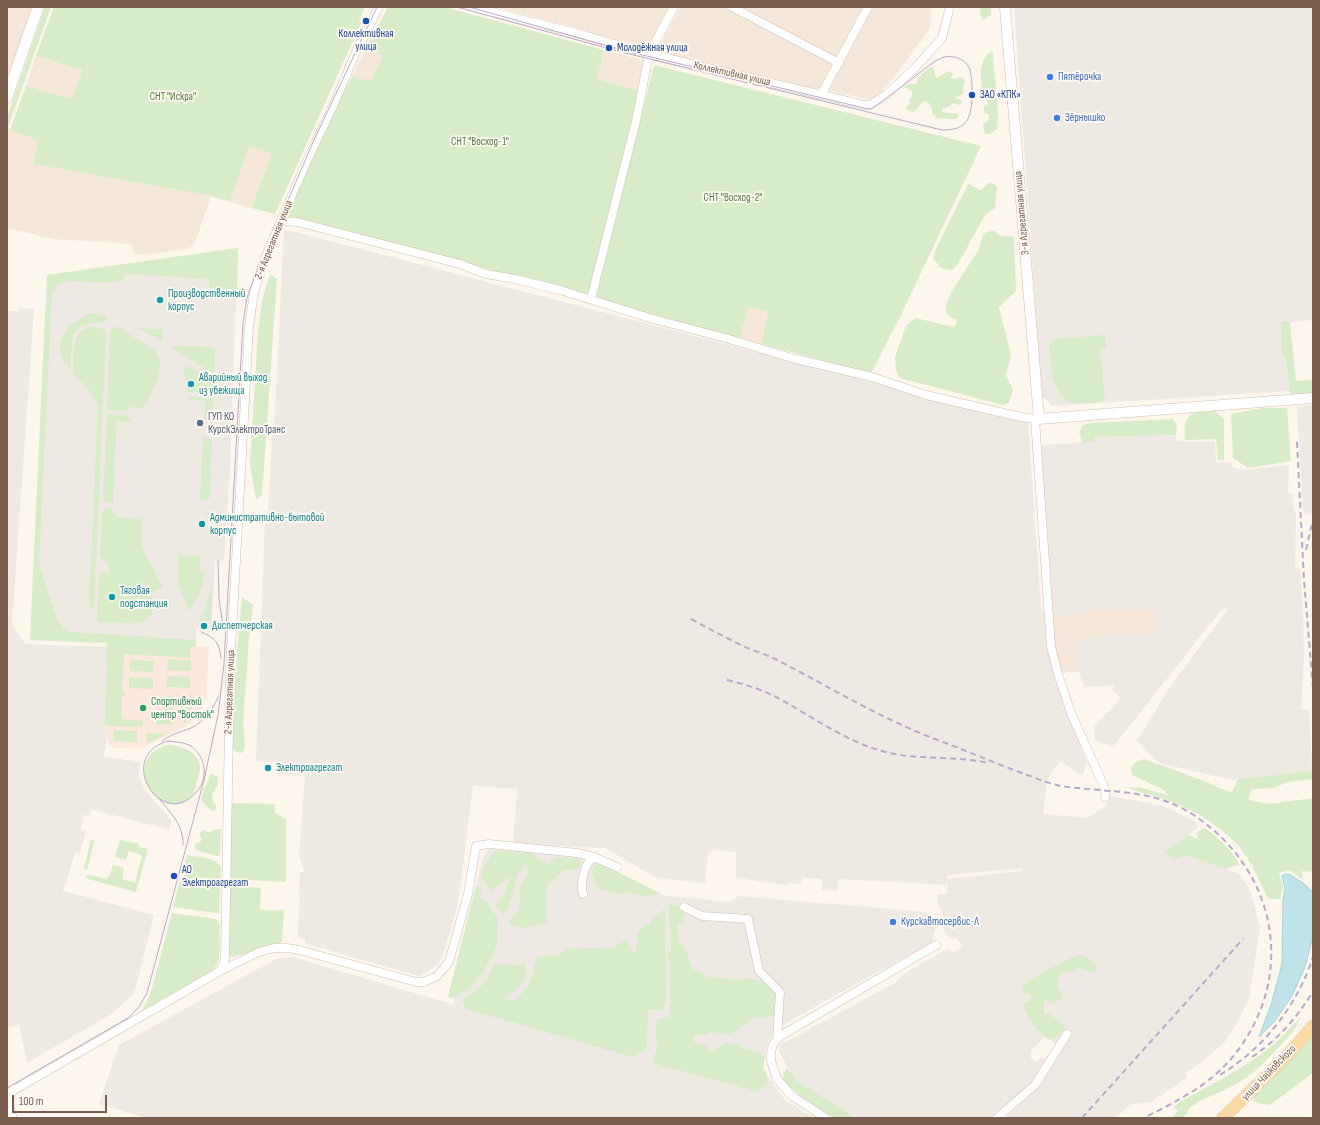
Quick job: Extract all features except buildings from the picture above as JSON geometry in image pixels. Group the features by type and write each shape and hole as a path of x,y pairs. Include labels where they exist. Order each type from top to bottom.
{"main road":[{"path":"7,97 38,7"},
{"name":"улица Чайковского","path":"1223,1118 1287,1056 1313,1026"}],"street":[{"name":"2-я Агрегатная улица","path":"220,971 225,958 230,668 249,326 254,292 265,258 305,165 334,104 356,52 379,7"},
{"name":"Коллективная улица","path":"473,7 587,36 650,54 864,105 870,105 877,101 915,68 942,38 949,11"},
{"path":"591,299 636,121 650,54 674,7"},
{"path":"732,7 839,63"},
{"path":"821,95 868,7"},
{"name":"3-я Агрегатная улица","path":"1004,7 1037,419"},
{"path":"282,221 297,222 460,264 486,274 560,290 653,319 729,338 792,358 872,376 926,395 1037,419 1313,398"},
{"path":"1037,419 1051,647 1058,674 1071,712 1106,791 1105,797"},
{"path":"13,1118 10,1112 9,1104 11,1091 220,971 259,952 274,948 287,948 299,950 404,980 416,982 430,980 436,977 449,962 468,894 476,846 489,844 577,853 594,857 617,867"},
{"path":"583,894 583,877 590,859 594,857"},
{"path":"684,907 702,916 748,919 759,971 780,992 778,1040"},
{"path":"826,1118 792,1096 777,1079 771,1061 773,1044 782,1035 936,945"},
{"path":"997,1118 1035,1085 1067,1034"}],"shaded area":[{"path":"7,7 33,7 7,81"},
{"path":"496,7 672,7 650,48"},
{"path":"680,7 864,7 820,88 817,89 657,51"},
{"path":"871,7 932,7 930,28 893,79 873,100 829,91 827,89"},
{"path":"1014,7 1313,7 1313,320 1281,323 1289,391 1052,406 1042,396"},
{"path":"365,50 384,55 371,81 352,76"},
{"path":"604,50 647,61 640,91 597,79"},
{"path":"36,56 82,70 72,99 26,86"},
{"path":"7,128 38,140 33,164 211,196 194,245 185,250 134,255 132,244 53,239 7,228"},
{"path":"249,146 272,152 251,208 230,202"},
{"name":"Электроагрегат","path":"284,229 1028,423 1043,638 1087,764 1082,776 1060,761 1047,780 1043,814 1087,818 1105,807 1110,796 1163,806 1189,818 1200,826 1166,852 1173,858 1185,855 1239,874 1251,892 1260,928 1249,998 1237,1024 1224,1043 1197,1066 1186,1072 1187,1078 1151,1102 1132,1104 1114,1118 1006,1118 1041,1085 1062,1051 1051,1040 1044,1037 1031,1051 1031,1058 1035,1063 1042,1057 1047,1063 1034,1082 991,1118 857,1118 800,1083 788,1068 779,1052 780,1045 895,983 905,973 947,949 954,952 963,947 956,938 952,940 947,936 944,930 944,917 938,904 937,894 947,894 948,879 1022,871 1024,868 947,875 947,885 838,879 837,891 822,890 822,879 802,878 801,884 791,883 787,885 736,877 736,852 714,850 708,854 705,884 655,877 605,848 513,844 517,789 473,786 458,904 442,958 433,968 419,976 311,945 305,943 305,939 298,938 300,872 304,872 299,854 305,776 279,774 279,762 256,761 265,519 268,519 272,431 274,431"},
{"path":"238,248 230,467 224,561 215,560 212,623 215,623 214,630 196,629 196,647 30,640 47,275"},
{"path":"748,307 768,312 761,344 740,338"},
{"path":"19,308 34,309 12,624 25,644 107,647 105,732 107,744 103,756 140,762 139,776 144,789 171,820 169,830 91,809 90,816 84,815 81,830 86,831 80,853 75,852 63,891 154,915 134,994 110,1015 27,1063 19,1025 7,1028 7,311 19,311"},
{"path":"1313,405 1313,510 1311,515 1303,513 1297,406"},
{"path":"1176,435 1177,441 1215,442 1216,463 1231,462 1233,468 1246,470 1289,465 1288,493 1294,494 1292,505 1294,506 1294,512 1296,512 1295,568 1300,569 1303,617 1304,659 1301,709 1309,710 1312,771 1233,780 1159,763 1137,741 1170,687 1228,609 1222,609 1113,747 1095,740 1094,727 1121,698 1112,689 1115,685 1084,687 1079,672 1078,637 1158,635 1157,610 1083,610 1080,614 1058,615 1051,610 1040,447 1042,445 1094,442 1095,437"},
{"path":"1157,609 1159,635 1078,637 1079,672 1055,673 1043,638 1041,611 1051,610 1080,614 1082,610"},
{"path":"107,643 209,647 206,699 197,719 140,749 110,747 105,732"},
{"path":"491,846 562,852 595,861 666,896 730,902 739,896 926,912 937,921 932,942 782,1025 768,1041 763,1068 768,1077 785,1100 815,1118 147,1118 99,1104 119,1045 276,959 293,957 454,1005 454,998 448,997 483,858"}],"green space":[{"path":"45,7 51,7 7,130 8,114"},
{"name":"СНТ \"Искра\"","path":"54,7 365,7 359,21 361,23 275,214 251,208 272,153 249,146 230,202 211,196 33,164 38,140 10,130 26,86 72,99 82,70 36,56"},
{"name":"СНТ \"Восход-1\"","path":"388,7 444,7 604,50 597,79 640,91 589,297 458,261 286,217 309,162 352,76 371,81 383,55 365,50"},
{"path":"981,7 991,7 991,15 983,20 980,14"},
{"path":"990,52 993,53 998,114 997,129 990,134 985,134 983,124 989,120 989,114 984,113 984,106 988,104 987,99 983,98 981,68"},
{"name":"СНТ \"Восход-2\"","path":"654,65 981,146 900,317 871,373 761,344 768,312 748,307 740,338 595,299"},
{"path":"933,66 936,78 950,71 953,74 951,78 954,79 962,77 965,80 963,94 954,98 962,100 960,105 952,103 950,106 942,109 942,112 958,114 959,116 956,119 935,118 936,115 933,115 931,106 927,101 922,102 913,112 907,110 906,107 910,104 909,99 912,96 912,91 904,87 908,84 916,84 922,74"},
{"path":"990,182 997,186 995,208 985,215 958,264 952,270 941,268 933,258 968,184 981,190"},
{"path":"993,230 1001,236 1014,237 1016,291 999,307 1011,355 1006,375 1013,390 1009,403 1003,405 900,378 896,370 895,357 906,326 915,318 954,327 957,321 946,314 946,304 952,291 979,249 983,234"},
{"path":"238,248 237,299 209,287 209,279 124,274 123,281 106,283 68,281 58,285 52,293 39,563 57,619 63,628 70,632 196,640 196,647 191,647 190,658 124,654 122,692 125,692 125,695 122,696 122,719 143,720 142,727 105,726 107,643 30,640 47,275"},
{"path":"270,274 277,279 262,495 256,500 250,463 258,332 262,300"},
{"path":"88,314 98,314 106,317 106,320 102,323 82,326 73,334 70,369 61,356 60,344 63,336 71,324"},
{"path":"1281,322 1290,322 1296,381 1313,380 1313,394 1293,396 1289,391 1286,357 1282,356"},
{"path":"90,327 104,329 106,332 94,610 90,607 89,601 98,404 89,390 73,373 74,346 76,340 79,334"},
{"path":"114,327 118,327 154,350 158,357 160,364 158,379 143,408 132,407 125,411 107,410 110,333"},
{"path":"139,328 163,329 163,342"},
{"path":"1105,335 1106,348 1100,349 1105,400 1093,403 1068,403 1060,394 1052,379 1049,343 1054,339"},
{"path":"169,346 215,347 214,374"},
{"path":"187,366 202,373 212,381 213,393 188,392 186,390 186,378 183,370"},
{"path":"187,397 213,398 213,415 211,418 204,419 205,401 187,400"},
{"path":"1262,408 1287,408 1291,461 1248,468 1233,458 1231,414"},
{"path":"1215,411 1224,419 1224,460 1218,460 1216,439 1185,440 1185,424 1190,415 1200,412"},
{"path":"107,414 126,415 132,422 117,421 113,503 104,501 103,498"},
{"path":"1173,419 1177,426 1176,435 1095,437 1094,442 1082,443 1079,432 1083,425 1092,423"},
{"path":"203,437 208,437 212,440 210,497 208,499 200,500"},
{"path":"106,508 112,508 116,517 142,519 142,548 163,587 152,593 153,607 151,615 141,622 97,622 99,573 109,573 109,562 106,562 100,557 102,513"},
{"path":"178,555 201,556 199,570 205,571 202,588 190,611 178,585"},
{"path":"212,583 211,621 199,621 205,608"},
{"path":"242,597 253,605 243,722 245,746 241,753 233,750 231,719"},
{"path":"168,659 191,660 191,671 167,670"},
{"path":"130,660 154,661 153,672 130,671"},
{"path":"167,676 190,677 190,688 166,687"},
{"path":"129,677 153,678 153,689 129,688"},
{"path":"165,696 174,696 173,725 156,724 156,720 164,720"},
{"path":"189,697 196,697 196,699 184,725 185,701"},
{"path":"114,730 137,731 137,742 113,741"},
{"path":"147,733 166,734 147,744"},
{"path":"168,745 178,746 193,753 197,757 200,767 192,796 184,802 173,805 163,802 154,794 147,784 144,773 146,761 154,752"},
{"path":"1144,759 1232,792 1238,779 1312,771 1313,779 1287,782 1274,788 1252,789 1248,800 1270,804 1313,798 1313,872 1302,871 1303,880 1290,870 1279,873 1283,887 1280,899 1268,899 1250,862 1241,848 1228,835 1201,816 1182,806 1126,787 1142,788 1168,795 1164,790 1132,775 1131,767 1136,762"},
{"path":"211,773 217,776 218,785 212,794 213,802 216,805 216,809 214,811 210,810 201,800 203,791"},
{"path":"233,803 275,804 275,813 286,820 286,882 230,879 228,877 229,806"},
{"path":"1205,828 1220,840 1234,855 1239,865 1225,869 1185,855 1173,859 1165,852 1188,835 1198,839 1197,832"},
{"path":"216,829 221,829 220,854 218,856 197,851 194,846 202,839 200,833 202,830 209,832"},
{"path":"93,839 94,841 88,868 85,870 84,867 91,840"},
{"path":"120,840 139,844 139,847 148,849 136,892 88,879 85,876 89,875 106,879 110,875 113,865 124,868 122,879 135,883 142,855 129,851 126,860 115,857"},
{"path":"494,851 531,853 548,865 555,857 581,859 580,868 563,871 547,885 547,922 524,928 513,925 509,921 519,910 521,884 529,871 526,863 517,875 511,901 504,914 495,906 503,898 510,876 491,891 481,877 487,861"},
{"path":"187,855 210,859 215,861 221,867 219,913 173,907 180,880 183,880 187,866 184,865"},
{"path":"595,861 661,894 645,896 625,892 618,894 598,889 592,874"},
{"path":"228,885 261,888 260,910 284,910 282,942 233,957 229,955"},
{"path":"476,885 482,891 480,899 487,902 498,919 497,945 483,972 470,988 454,998 448,997"},
{"path":"671,904 681,907 684,913 684,921 678,924 678,937 680,944 685,947 692,968 707,977 740,980 750,978 761,981 778,993 776,1014 773,1016 752,1019 731,1034 711,1032 706,1036 698,1034 692,1037 696,1044 707,1046 711,1052 725,1043 739,1044 746,1050 758,1051 765,1056 763,1068 768,1077 767,1085 761,1087 759,1092 652,1063 658,1044 655,1039 657,1034 655,1025 658,1019 670,1016 670,964 668,961 668,954 671,951 669,906"},
{"path":"665,909 666,1000 663,1010 648,1010 647,1048 633,1057 466,1009 462,1000 486,980 494,963 516,966 523,962 526,968 525,978 519,987 504,997 507,1000 516,1000 532,979 538,957 558,955 566,949 611,948 627,940 635,955 638,933 645,924 650,925 653,917"},
{"path":"172,913 216,919 220,925 219,959 216,966 210,972 141,1011 147,1002 153,985"},
{"path":"1080,955 1088,958 1096,967 1095,973 1079,968 1071,972 1063,971 1058,976 1058,987 1063,998 1052,1004 1047,1000 1044,1002 1044,1014 1049,1014 1065,1025 1062,1032 1051,1040 1038,1030 1027,1014 1023,1004 1031,1001 1031,995 1022,993 1023,986 1050,968"},
{"path":"1301,1017 1293,1032 1261,1066 1246,1078 1223,1091 1201,1100 1188,1109 1187,1114 1182,1118 1175,1118 1173,1116 1178,1111 1174,1107 1178,1103 1257,1057 1277,1042"},
{"path":"1313,1033 1313,1073 1274,1102 1268,1105 1257,1103 1254,1100 1254,1097 1299,1051"},
{"path":"787,1068 800,1083 857,1118 834,1118 805,1099 784,1083 783,1074"}],"water":[{"path":"1289,874 1313,892 1313,936 1305,967 1292,996 1274,1022 1259,1037 1271,1005 1282,964 1283,899 1285,889 1282,876"}],"tram line":[{"path":"7,1088 128,1018 139,1007 147,993 204,780 218,715 224,664 243,323 247,298 314,140 377,7"},
{"path":"457,7 625,53 942,130 960,127 968,119 970,113 972,89 970,70 965,62 954,57 949,56 935,61 870,109 626,51 469,7"},
{"path":"218,560 219,599 223,626"},
{"path":"201,632 210,636 216,642 221,658"},
{"path":"162,741 172,735 191,728 204,719 214,706 218,697"},
{"path":"168,741 189,745 199,754 204,766 203,778 198,790 184,801 171,803 159,798 149,788 144,775 145,761 152,749 168,741"},
{"path":"160,800 176,820 183,838 183,845"}],"railway":[{"path":"1297,442 1304,580 1313,688"},
{"path":"1306,550 1313,519"},
{"path":"691,619 722,636 771,657 908,728 1013,770 1053,784 1129,793 1161,800 1192,814 1221,837 1243,863 1259,893 1269,924 1271,957 1267,990 1255,1023 1226,1065 1193,1091 1144,1118"},
{"path":"727,680 770,694 828,727 868,747 908,756 962,759 988,763"},
{"path":"1082,1118 1243,939"},
{"path":"1220,1075 1251,1052 1265,1039 1277,1024 1298,992 1313,957"},
{"path":"1252,1057 1271,1043 1286,1028 1313,992"}],"place":[{"name":"Коллективная улица","path":"366,21"},
{"name":"Молодёжная улица","path":"609,48"},
{"name":"Пятёрочка","path":"1050,77"},
{"name":"ЗАО «КПК»","path":"972,95"},
{"name":"Зёрнышко","path":"1057,118"},
{"name":"Производственный корпус","path":"160,300"},
{"name":"Аварийный выход из убежища","path":"191,384"},
{"name":"ГУП КО КурскЭлектроТранс","path":"200,423"},
{"name":"Административно-бытовой корпус","path":"202,524"},
{"name":"Тяговая подстанция","path":"112,597"},
{"name":"Диспетчерская","path":"204,626"},
{"name":"Спортивный центр \"Восток\"","path":"143,708"},
{"name":"Электроагрегат","path":"268,768"},
{"name":"АО Электроагрегат","path":"174,876"},
{"name":"Курскавтосервис-Л","path":"893,922"}]}
